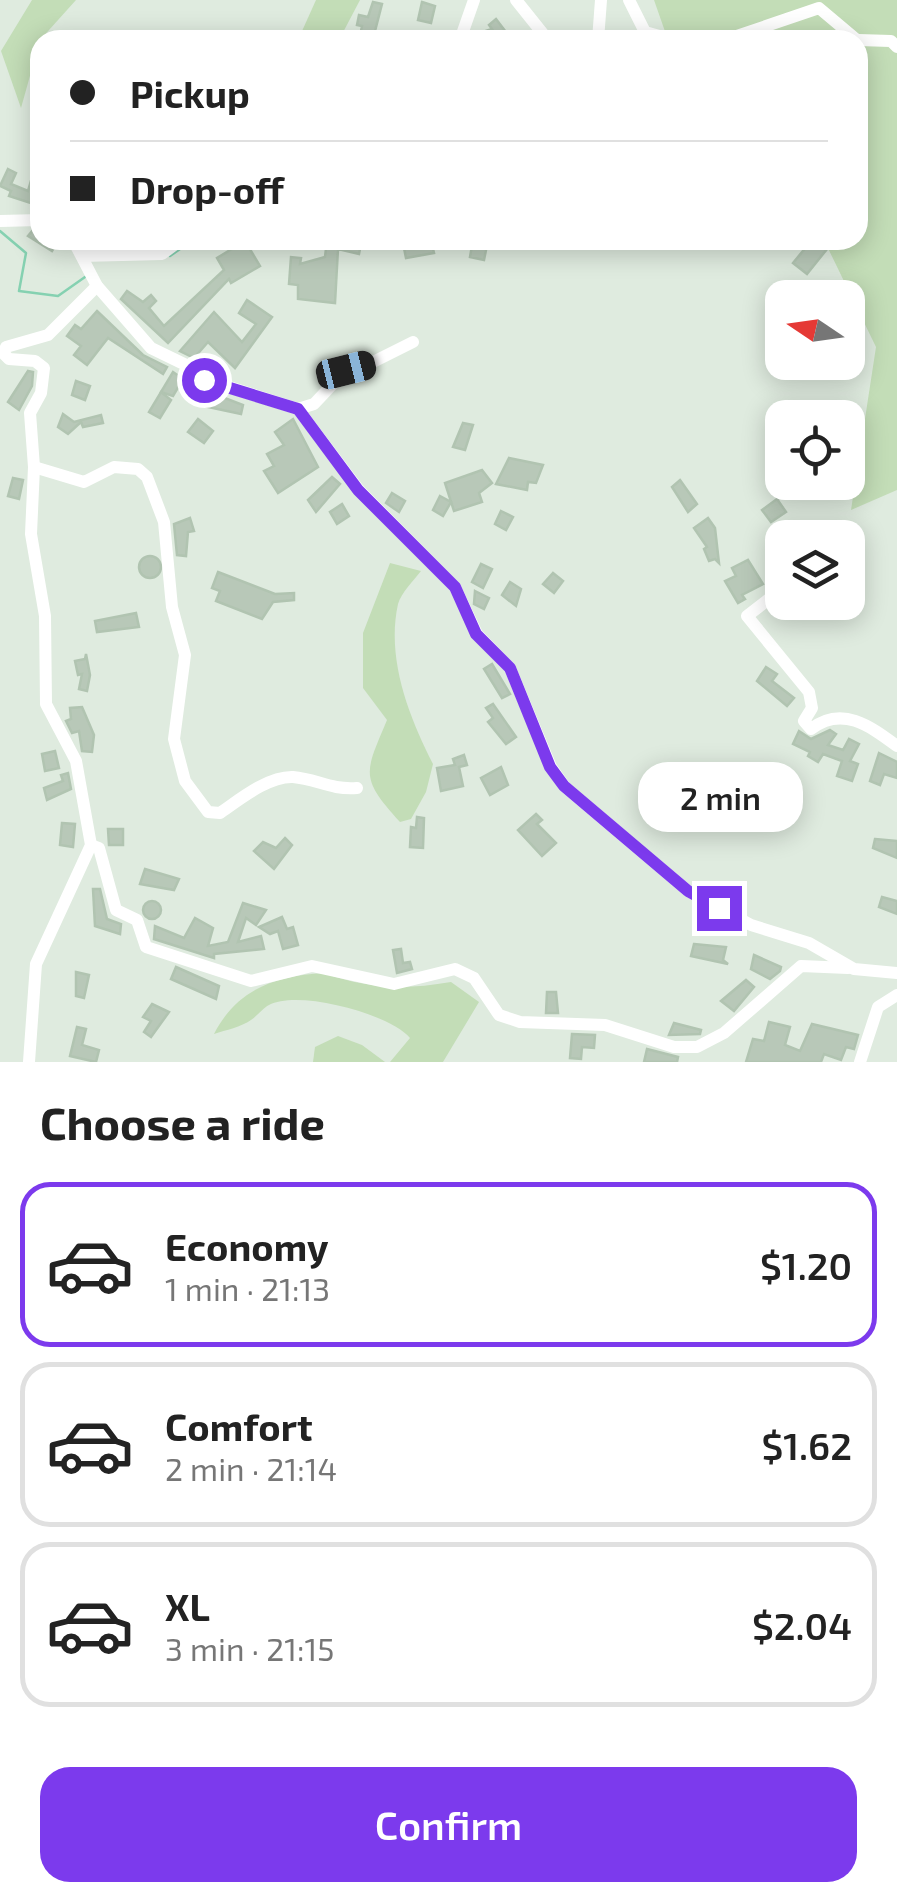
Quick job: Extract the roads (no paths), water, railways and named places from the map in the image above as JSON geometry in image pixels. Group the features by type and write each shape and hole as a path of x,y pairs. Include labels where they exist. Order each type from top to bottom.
{"street":[{"path":"464,30 474,0"},
{"path":"516,0 540,30"},
{"path":"599,30 602,0"},
{"path":"629,0 643,30"},
{"path":"754,30 819,8 845,30"},
{"path":"868,40 891,41 897,47"},
{"path":"0,221 30,220"},
{"path":"79,250 150,348 186,365 204,380 298,409 314,404 346,370 372,364 412,342"},
{"path":"29,1062 36,964 91,845 76,761 46,704 45,616 31,534 34,466 30,413 41,394 44,368 35,361 9,359 4,354 6,348 48,334 89,269 174,250"},
{"path":"298,409 358,490 455,587 476,634 510,668 550,767 564,786 688,891 751,924 808,944 854,969"},
{"path":"34,466 84,482 114,467 138,469 147,477 164,522 172,607 185,654 174,739 185,781 208,812 220,814 254,790 291,777 334,790 358,788"},
{"path":"765,602 747,616 810,692 812,708 804,721 812,728 826,718 844,716 897,746"},
{"path":"91,845 99,848 116,910 137,920 146,947 251,981 312,966 394,984 455,969 474,978 500,1015 520,1022 605,1025 674,1047 697,1047 724,1032 801,966 897,973"},
{"path":"860,1062 878,1007 897,994"}],"waterway":[{"path":"0,231 26,253 19,291 58,296 85,277"},
{"path":"170,256 179,250"}]}
